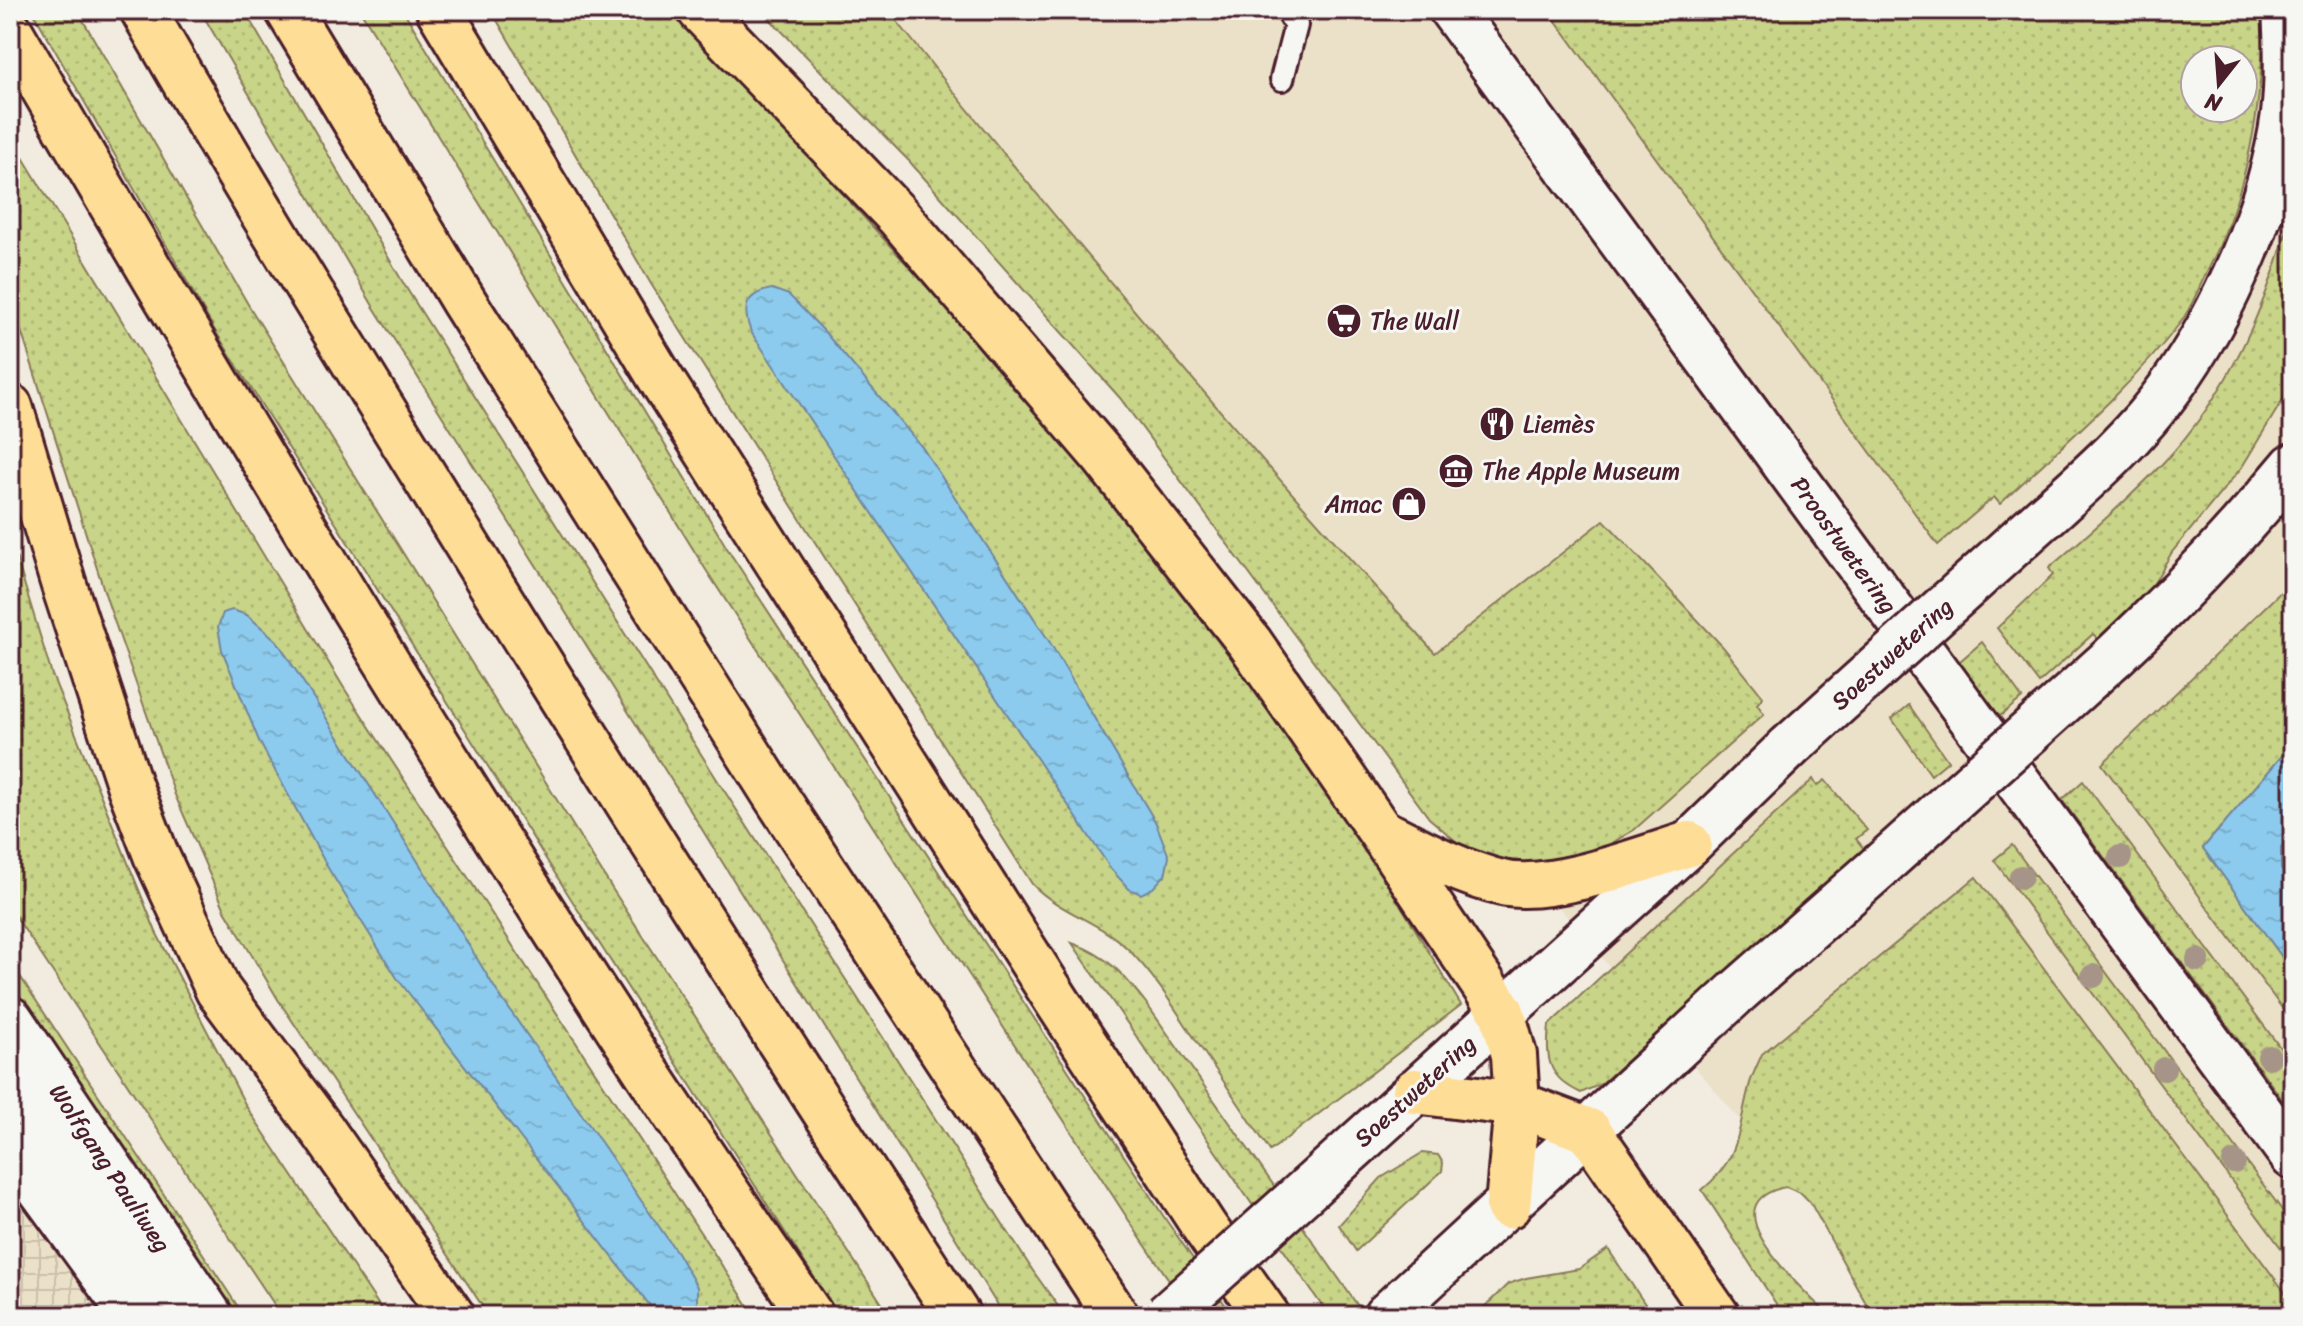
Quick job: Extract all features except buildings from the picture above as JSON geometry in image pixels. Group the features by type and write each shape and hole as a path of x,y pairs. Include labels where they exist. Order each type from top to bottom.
{"highway":[{"path":"143,10 219,144 618,791 958,1316"},
{"path":"288,10 464,302 773,792 1116,1316"},
{"path":"439,10 659,376 1057,1001 1205,1228 1267,1316"},
{"path":"700,10 898,216 1104,457 1250,643 1380,831 1502,1012 1514,1055 1517,1104 1508,1206"},
{"path":"10,31 192,343 439,743 624,1036 811,1316"},
{"path":"10,407 67,596 130,787 156,855 218,990 323,1131 452,1316"},
{"path":"1380,831 1421,852 1504,883 1542,883 1587,876 1689,844"},
{"path":"1415,1091 1517,1104 1589,1131 1717,1316"}],"main road":[{"name":"Proostwetering","path":"1452,10 2293,1157"},
{"name":"Soestwetering","path":"1166,1316 1689,844 1789,747 2082,483 2135,430 2197,348 2243,258 2268,188 2284,113 2285,10"},
{"path":"1391,1312 1737,992 2172,602 2293,466"},
{"name":"Wolfgang Pauliweg","path":"10,1019 210,1316"},
{"name":"Wolfgang Pauliweg","path":"10,1074 170,1316"},
{"path":"10,1147 133,1316"}],"lane":[{"path":"1282,79 1296,25 1287,10"}],"shaded area":[{"path":"814,10 2293,10 2293,1316 1873,1316 1810,1202 1164,443"},
{"path":"10,1172 117,1316 10,1316"}],"green space":[{"path":"32,10 77,10 249,306 613,890 890,1316 839,1316 583,918 214,329"},
{"path":"200,10 244,10 405,286 718,781 1065,1316 1004,1316 373,306"},
{"path":"360,10 403,10 730,553 1166,1220 1233,1316 1194,1316 1141,1239 706,570"},
{"path":"491,10 670,10 975,339 1172,575 1325,780 1461,1005 1270,1151 1169,1000 1137,959 1117,939 1055,902 1032,884 651,284"},
{"path":"761,10 888,10 1156,336 1435,653 1604,520 1723,647 1763,697 1757,704 1764,714 1634,830 1596,852 1562,864 1525,865 1491,857 1458,843 1429,818 1120,398 909,161"},
{"path":"1548,10 2263,10 2259,88 2259,44 2179,44 2179,124 2254,124 2242,183 2231,216 2187,313 2139,371 2070,439 2000,504 1994,497 1938,545"},
{"path":"10,136 344,688 755,1316 489,1316 279,1001 225,910 175,795 109,606 10,296"},
{"path":"2293,208 2293,383 2242,467 2172,552 2153,585 2098,639 2093,634 2039,683 1997,628 2053,575 2049,568 2161,465 2207,408 2244,345 2272,278"},
{"path":"10,537 52,675 156,932 246,1106 386,1316 282,1316 10,908"},
{"path":"2293,580 2293,743 2203,848 2293,972 2293,1023 2102,764"},
{"path":"1982,642 2022,698 1999,717 1959,662"},
{"path":"1909,705 1948,761 1931,775 1892,719"},
{"path":"1813,779 1817,786 1825,780 1867,830 1856,839 1865,850 1601,1084 1581,1093 1561,1080 1549,1057 1549,1025"},
{"path":"2083,781 2293,1065 2293,1114 2062,800"},
{"path":"2012,845 2293,1225 2293,1264 1994,860"},
{"path":"1976,877 2293,1303 2293,1316 1873,1316 1810,1202 1801,1193 1786,1187 1763,1196 1754,1210 1757,1228 1782,1268 1829,1316 1784,1316 1702,1190 1715,1178 1732,1153 1750,1083 1762,1054"},
{"path":"1072,943 1095,953 1114,967 1146,1003 1365,1316 1329,1316"},
{"path":"10,961 244,1316 229,1316 10,985"},
{"path":"1422,1153 1438,1155 1443,1163 1442,1171 1356,1251 1339,1225 1381,1178"},
{"path":"1608,1249 1653,1316 1475,1316 1508,1284 1579,1269"}],"water":[{"path":"772,289 789,295 823,330 922,447 1049,641 1156,823 1169,857 1165,875 1153,888 1141,894 1129,889 1111,869 751,332 746,310 748,304 756,295"},
{"path":"232,610 247,615 277,641 496,990 678,1254 697,1287 697,1316 658,1316 397,978 328,868 259,741 222,650 218,627 223,613"},
{"path":"2293,743 2293,833 2281,848 2281,869 2293,885 2293,972 2203,848"}],"place":[{"name":"The Wall","path":"1344,321"},
{"name":"Liemès","path":"1497,424"},
{"name":"The Apple Museum","path":"1456,471"},
{"name":"Amac","path":"1409,504"}]}
